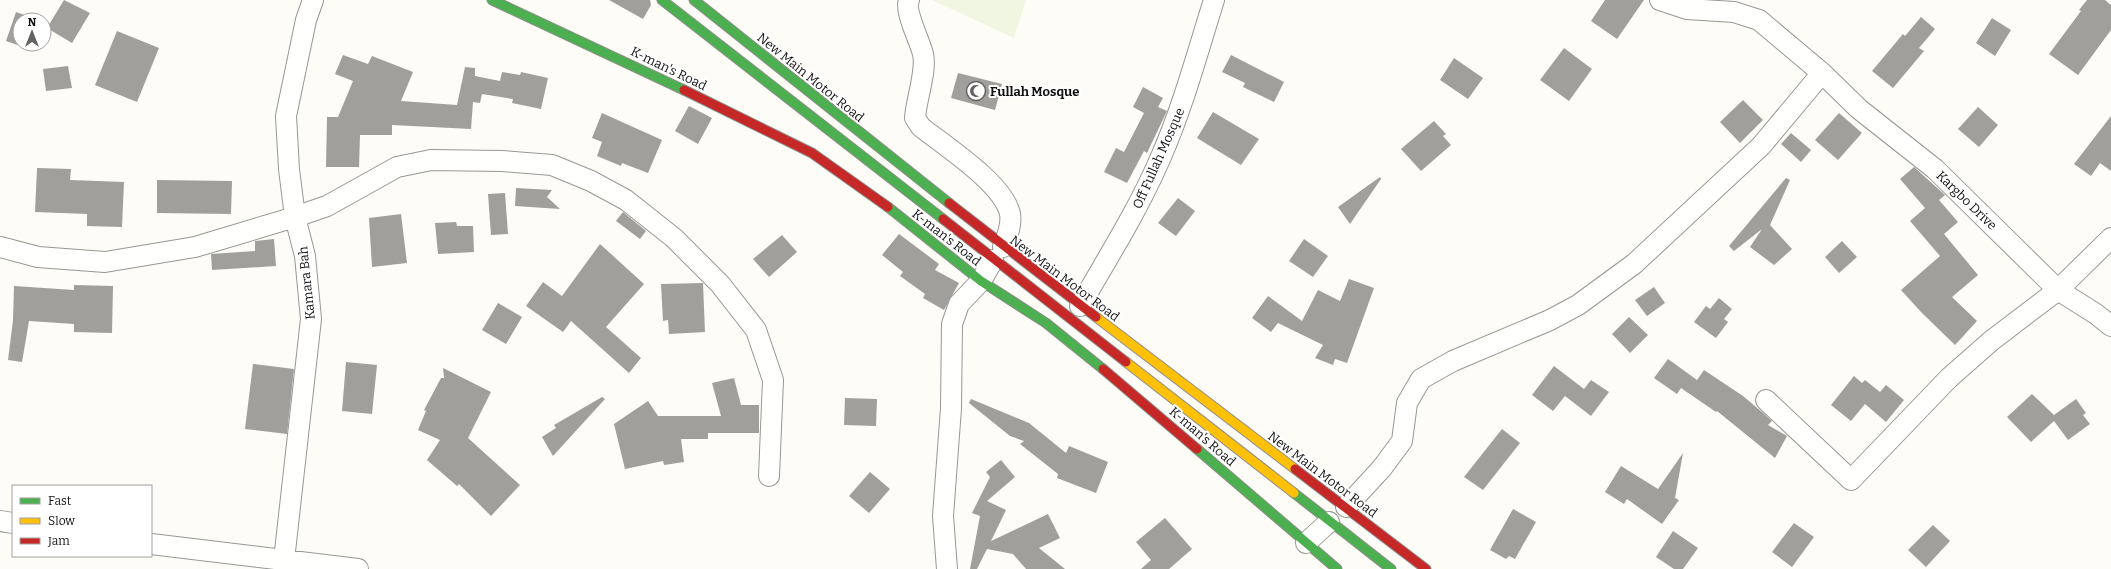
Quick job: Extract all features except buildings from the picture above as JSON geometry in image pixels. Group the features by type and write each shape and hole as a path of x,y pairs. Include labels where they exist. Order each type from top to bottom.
{"main road":[{"name":"K-man's Road","path":"492,0 643,70 812,153 863,188 981,281 1046,323 1158,414 1338,569"},
{"name":"New Main Motor Road","path":"662,0 998,253 1080,306 1426,569"},
{"name":"New Main Motor Road","path":"694,0 1172,399 1391,569"}],"street":[{"name":"Kamara Bah","path":"284,564 311,319 305,256 295,217 289,169 286,116 306,20 313,0"},
{"path":"909,0 908,3 910,14 924,55 915,118 921,127 980,173 1003,196 1010,214 1009,231 998,253 981,281 959,304 952,324 951,408 943,516 947,569"},
{"name":"Off Fullah Mosque","path":"1080,306 1130,220 1160,160 1180,111 1214,0"},
{"name":"Kargbo Drive","path":"1660,0 1687,9 1734,12 1759,20 1822,73 1859,109 1935,169 2058,290 2096,314 2111,326"},
{"path":"1346,507 1382,468 1402,440 1407,403 1420,379 1453,361 1550,320 1578,305 1634,264 1761,146 1822,73"},
{"path":"0,247 38,257 105,262 195,247 295,217 327,206 397,167 431,160 502,161 552,165 591,181 626,200 674,238 720,284 756,330 773,380 769,476"},
{"path":"1766,400 1851,480 1949,378 1990,341 2058,290 2111,238"},
{"path":"1158,414 1172,399"},
{"path":"0,521 12,523"},
{"path":"1306,543 1329,522"},
{"path":"152,544 284,564 358,569"}],"green space":[{"path":"932,0 1026,0 1014,38"}],"traffic: fast":[{"path":"492,0 684,90"},
{"path":"662,0 943,219"},
{"path":"694,0 949,203"},
{"path":"888,207 981,281 1046,323 1103,369"},
{"path":"1197,449 1337,569"},
{"path":"1294,493 1391,569"}],"traffic: slow":[{"path":"1096,317 1295,469"},
{"path":"1126,362 1294,493"}],"traffic: jam":[{"path":"684,90 812,153 888,207"},
{"path":"949,203 1096,317"},
{"path":"943,219 1126,362"},
{"path":"1103,369 1197,449"},
{"path":"1295,469 1426,569"}],"place":[{"name":"Fullah Mosque","path":"976,91"}]}
